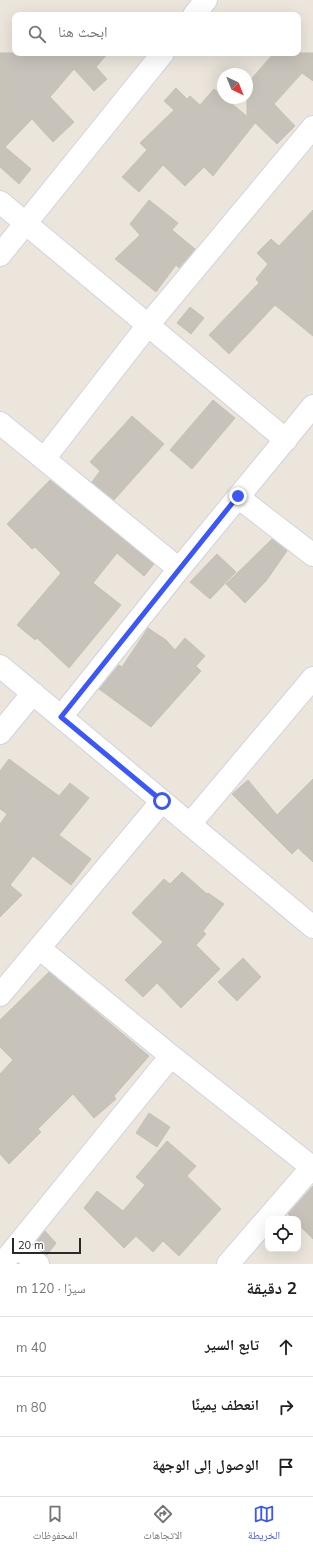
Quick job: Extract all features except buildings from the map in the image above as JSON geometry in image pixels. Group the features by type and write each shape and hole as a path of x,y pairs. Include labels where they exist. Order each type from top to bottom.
{"street":[{"path":"196,12 206,0"},
{"path":"0,255 161,56"},
{"path":"44,459 148,325 313,127"},
{"path":"0,202 286,440"},
{"path":"61,717 238,496 313,406"},
{"path":"0,423 179,569"},
{"path":"238,496 313,556"},
{"path":"0,666 313,927"},
{"path":"190,824 313,678"},
{"path":"0,733 33,694"},
{"path":"0,995 162,801"},
{"path":"39,948 171,1056 312,1167 228,1264"},
{"path":"2,1264 171,1056"},
{"path":"17,1247 38,1264"}],"route":[{"path":"162,801 61,717 238,496"}]}
